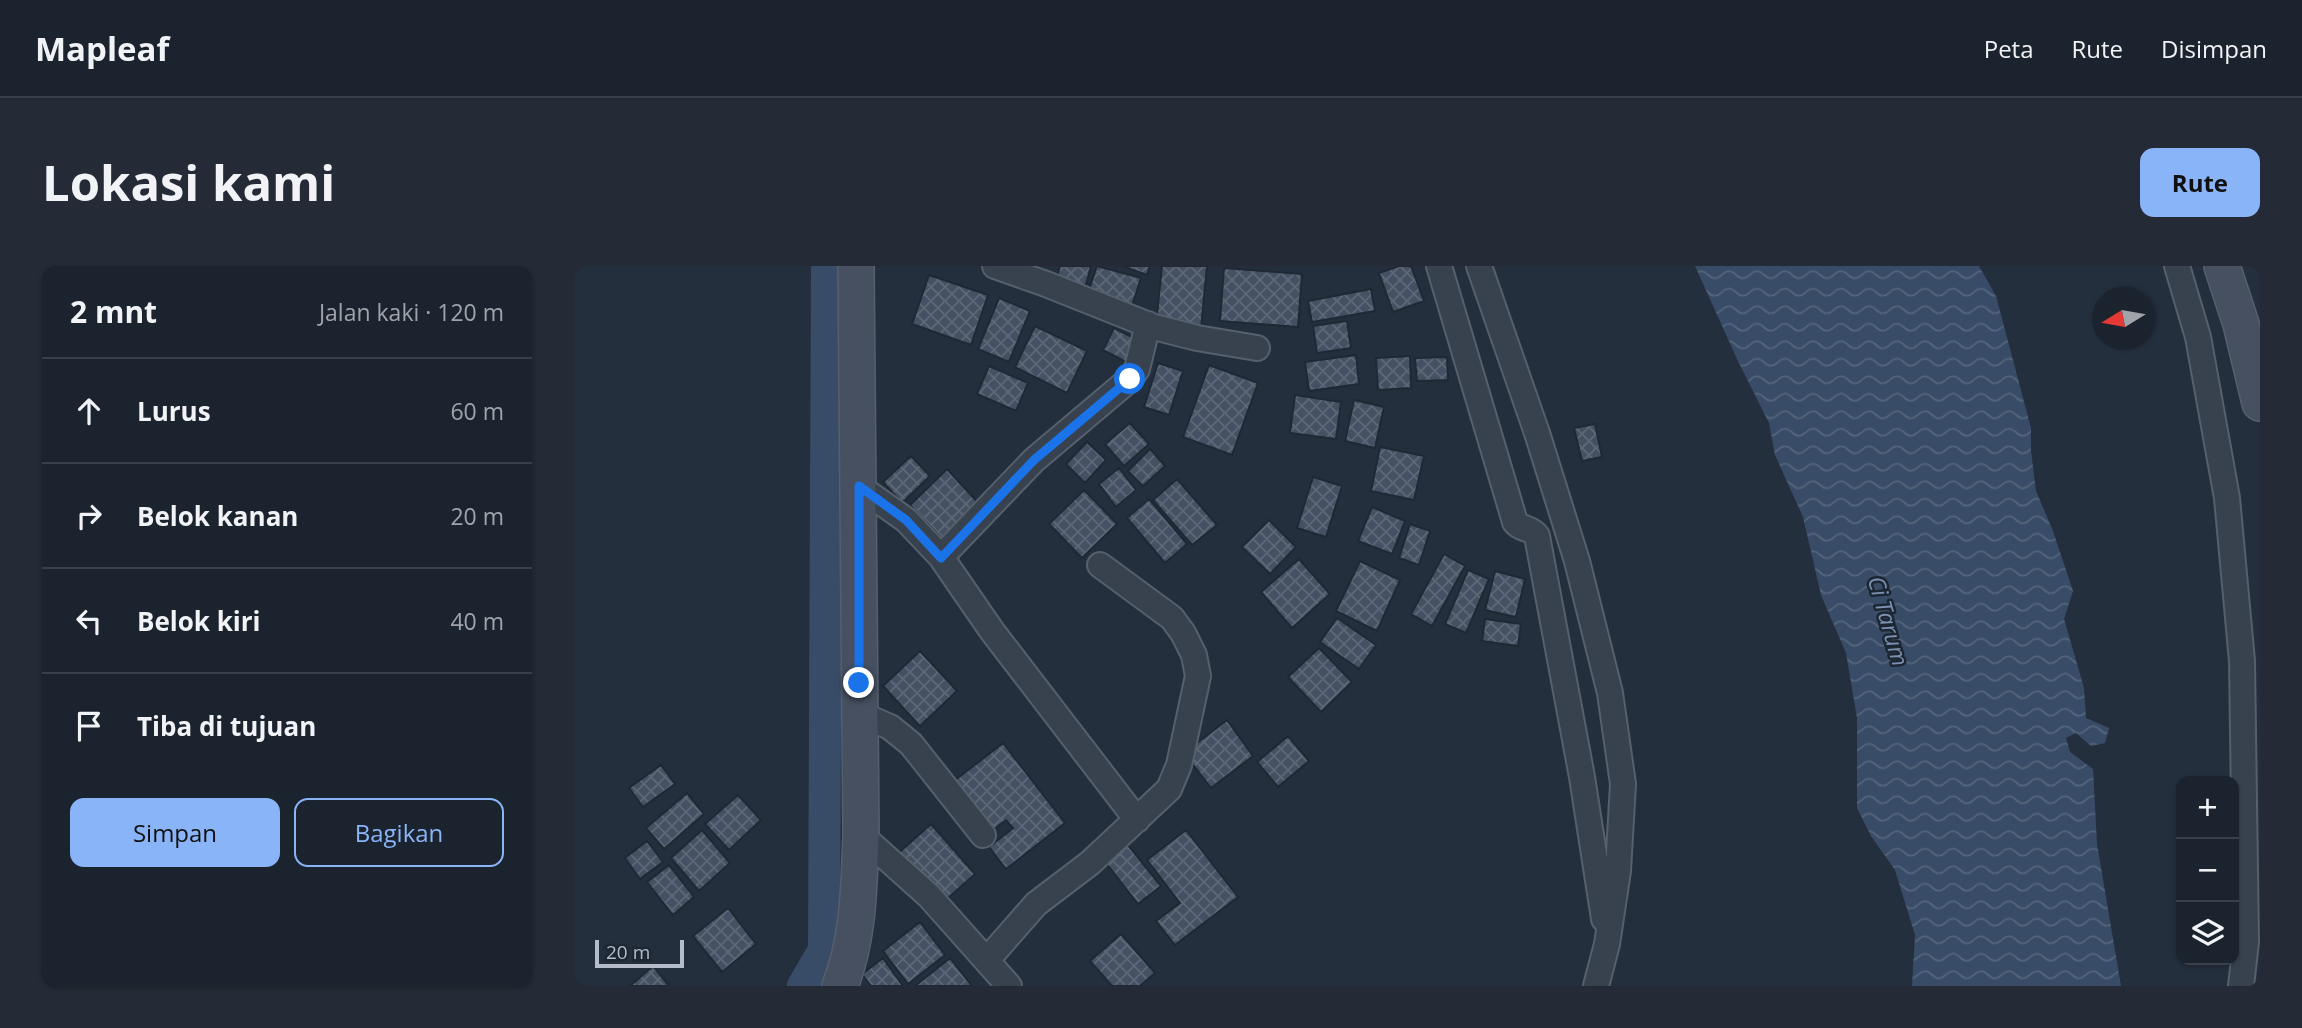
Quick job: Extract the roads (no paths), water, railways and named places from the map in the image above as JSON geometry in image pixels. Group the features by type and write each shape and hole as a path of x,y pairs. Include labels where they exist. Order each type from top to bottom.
{"street":[{"path":"840,986 846,972 858,913 861,835 856,266"},
{"path":"995,266 1049,275 1148,324 1197,338 1257,348"},
{"path":"1439,266 1515,522 1522,528 1533,530 1537,536 1582,777 1607,944"},
{"path":"1479,266 1537,433 1577,561 1609,693 1623,784 1618,871 1607,944 1596,986"},
{"path":"2177,266 2198,337 2227,498 2242,661 2246,942 2241,986"},
{"path":"2222,266 2241,324 2260,402"},
{"path":"941,558 1034,460 1130,379 1137,369 1148,324"},
{"path":"859,486 906,520 941,558 992,631 1136,820"},
{"path":"987,960 1036,904 1090,863 1169,789 1179,765 1198,676 1194,655 1172,618 1100,565"},
{"path":"860,714 890,727 911,744 983,835"},
{"path":"861,835 929,896 1009,986"}],"water":[{"name":"Ci Tarum","path":"1695,266 1979,266 1996,296 2031,428 2036,491 2073,591 2064,619 2084,688 2086,718 2109,728 2105,743 2091,746 2076,733 2066,738 2070,752 2093,769 2097,844 2121,986 1912,986 1915,935 1895,870 1871,836 1857,808 1857,718 1846,653 1821,595 1803,517 1775,455 1769,423"}],"waterway":[{"path":"803,986 824,950 827,266"}]}
